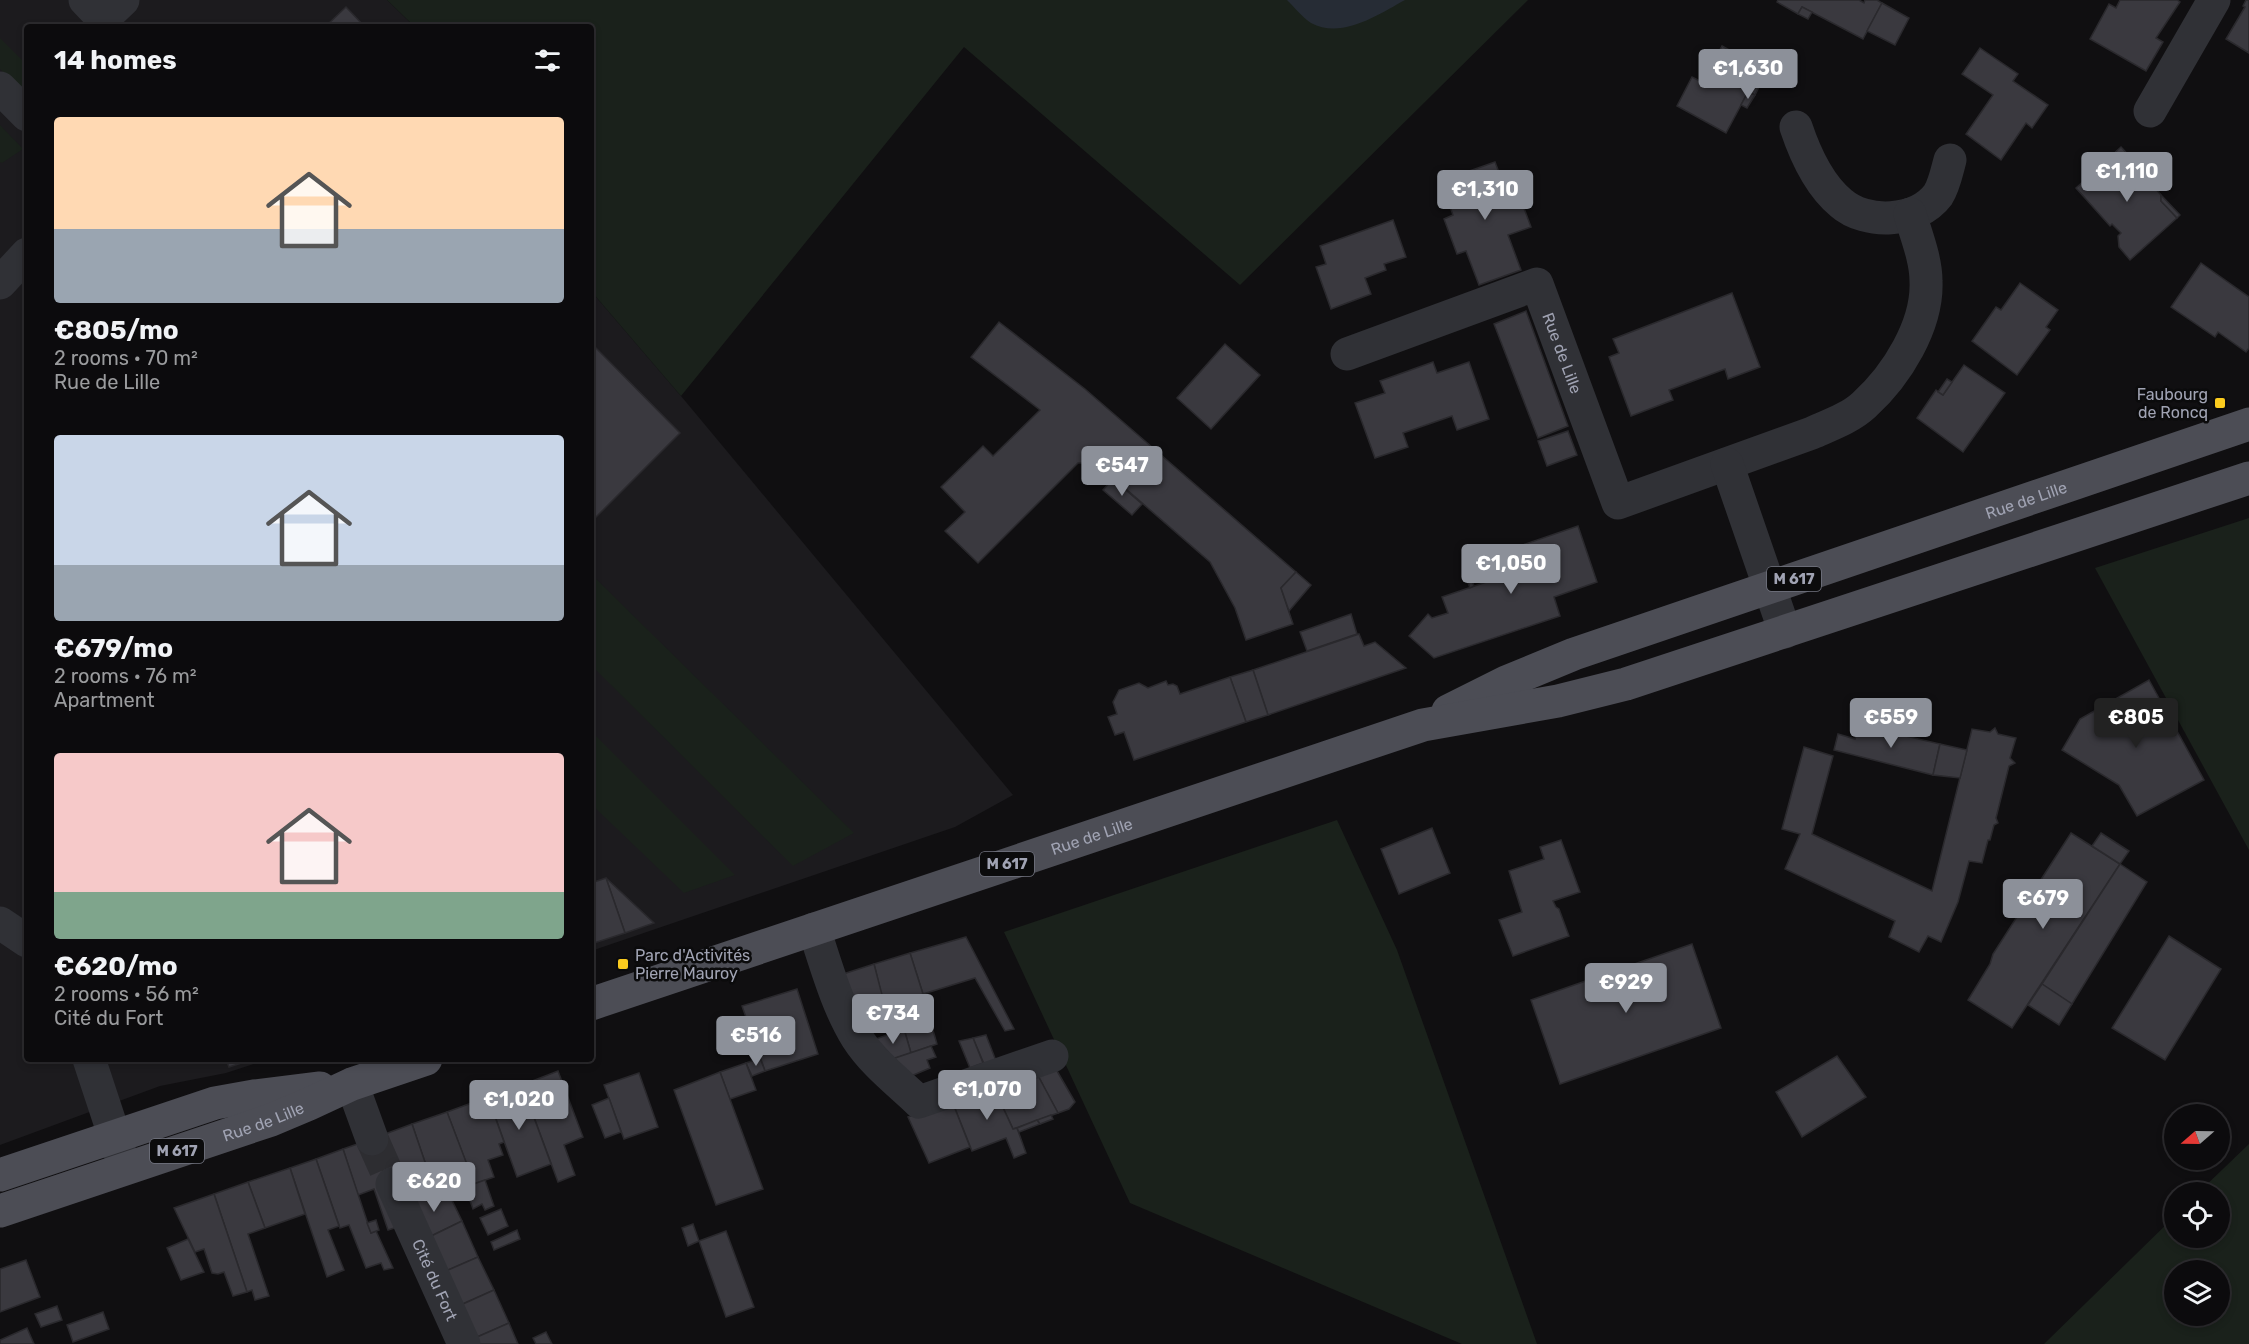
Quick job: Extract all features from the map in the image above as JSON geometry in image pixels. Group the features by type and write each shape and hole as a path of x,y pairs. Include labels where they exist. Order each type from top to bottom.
{"main road":[{"name":"Rue de Lille","path":"1423,725 1482,692 1551,663 2249,424"},
{"name":"Rue de Lille","path":"594,1003 1423,725 1585,695 1705,659 2249,478"},
{"name":"Rue de Lille","path":"0,1211 271,1120 351,1084 417,1062"},
{"name":"Rue de Lille","path":"0,1174 234,1099 351,1084"}],"street":[{"path":"84,0 103,19 123,0"},
{"path":"2150,111 2214,0"},
{"path":"0,88 24,112"},
{"path":"1796,128 1817,175 1841,203 1862,214 1880,217 1910,214 1931,203 1940,193 1950,160"},
{"name":"Rue de Lille","path":"1347,354 1537,284 1618,503 1812,433 1863,406 1897,365 1917,332 1925,306 1927,280 1910,214"},
{"path":"0,283 24,257"},
{"path":"1727,464 1785,632"},
{"path":"0,923 24,939"},
{"path":"814,929 846,1017 857,1038 871,1057 919,1102 1052,1056"},
{"path":"90,1062 125,1168"},
{"path":"351,1084 372,1139"},
{"name":"Cité du Fort","path":"392,1184 464,1344"}],"shaded area":[{"path":"0,0 387,0 412,24 24,24 24,1062 260,1062 226,1073 160,1086 0,1145"},
{"path":"387,0 1528,0 1240,285 964,47 681,396 594,294 594,24 412,24"},
{"path":"1287,0 1405,0 1360,23 1335,29 1311,23"},
{"path":"0,38 24,62 24,93 0,69"},
{"path":"0,125 23,149 2,163 0,162"},
{"path":"594,294 1013,795 955,827 594,950"},
{"path":"2249,518 2249,850 2095,568"},
{"path":"594,577 854,833 793,866 594,668"},
{"path":"594,734 735,875 684,893 594,807"},
{"path":"1337,820 1397,950 1537,1344 1462,1344 1130,1203 1004,932"},
{"path":"2249,1144 2249,1344 2044,1344 2164,1227 2164,1248 2230,1248 2230,1182 2209,1182 2222,1170 2230,1170 2230,1162"}],"building":[{"path":"1778,0 1859,0 1864,3 1865,0 1877,0 1882,3 1863,39 1802,7 1798,14 1777,2"},
{"path":"2120,0 2177,0 2180,2 2156,38 2163,42 2146,71 2090,39 2109,4 2116,8"},
{"path":"2246,0 2249,0 2249,53 2226,39 2245,7 2243,6"},
{"path":"1882,3 1909,18 1895,45 1867,31"},
{"path":"346,7 362,24 328,24"},
{"path":"1802,7 1812,12 1808,19 1798,14"},
{"path":"1722,46 1767,71 1755,95 1748,92 1726,133 1677,106 1692,77 1702,82"},
{"path":"1980,48 2018,74 2013,81 2048,105 2032,128 2026,123 2001,160 1966,134 1993,95 1962,74"},
{"path":"1748,92 1755,95 1747,108 1741,105"},
{"path":"2121,147 2132,159 2134,165 2130,168 2146,185 2153,186 2161,195 2161,201 2177,218 2130,260 2119,247 2118,236 2121,233 2112,224 2110,226 2076,188"},
{"path":"1495,162 1508,196 1518,192 1531,227 1508,235 1521,270 1479,285 1466,251 1457,254 1444,219 1453,215 1441,181"},
{"path":"2134,165 2153,186 2146,185 2130,168"},
{"path":"2161,195 2180,215 2177,218 2161,201"},
{"path":"1393,220 1406,257 1384,264 1386,270 1365,278 1371,294 1331,309 1316,267 1326,264 1320,246"},
{"path":"2201,263 2249,297 2249,348 2246,352 2218,332 2215,337 2171,307"},
{"path":"2020,283 2058,310 2046,327 2050,330 2017,375 1972,341 1996,307 2001,310"},
{"path":"1732,293 1760,367 1728,379 1725,369 1669,390 1673,400 1631,416 1609,357 1619,353 1613,339"},
{"path":"1526,311 1568,426 1538,438 1494,324"},
{"path":"999,322 1085,389 1296,572 1281,588 1293,624 1246,640 1235,608 1210,562 1096,463 1078,463 978,563 945,531 965,512 941,487 983,446 993,456 1040,410 971,357"},
{"path":"1225,344 1260,375 1211,429 1177,398"},
{"path":"594,346 680,433 594,519"},
{"path":"1433,362 1437,373 1469,362 1489,419 1457,430 1452,416 1403,433 1408,447 1375,458 1355,403 1385,393 1380,381"},
{"path":"1964,365 2005,393 1963,452 1917,418 1936,390 1943,395"},
{"path":"1947,379 1952,382 1943,395 1938,392"},
{"path":"1568,431 1577,455 1547,466 1538,441"},
{"path":"1113,479 1142,504 1132,515 1103,490"},
{"path":"1578,526 1597,582 1554,597 1560,616 1434,658 1409,636 1428,614 1432,618 1448,613 1442,597 1510,574 1502,552"},
{"path":"1468,570 1474,586 1470,588 1464,572"},
{"path":"1296,572 1311,585 1289,611 1281,588"},
{"path":"1351,614 1357,634 1307,651 1300,632"},
{"path":"1359,634 1364,646 1375,642 1406,668 1268,715 1253,670"},
{"path":"1253,670 1268,715 1246,722 1230,677"},
{"path":"1230,677 1246,722 1134,760 1124,732 1115,735 1108,717 1117,714 1113,702 1119,690 1139,683 1148,688 1166,681 1168,685 1177,686 1180,694"},
{"path":"2149,680 2204,780 2137,816 2119,785 2062,750 2080,719"},
{"path":"1859,725 1940,744 1933,775 1834,750 1838,734 1855,739"},
{"path":"1995,728 1998,734 2016,738 2010,758 2015,763 2009,766 1996,818 1998,823 1994,825 1990,840 1988,840 1982,863 1969,861 1958,902 1941,942 1928,936 1919,952 1889,937 1895,921 1785,869 1800,834 1782,829 1804,747 1833,756 1812,834 1932,891 1972,729 1990,732"},
{"path":"1940,744 1967,750 1960,778 1933,775"},
{"path":"1432,828 1450,873 1399,894 1381,849"},
{"path":"2071,833 2120,864 2012,1028 1968,1000 1990,964 1993,954"},
{"path":"2101,833 2129,851 2120,864 2092,846"},
{"path":"1561,840 1580,892 1553,901 1559,909 1569,936 1513,956 1499,920 1522,912 1509,871 1544,859 1540,847"},
{"path":"2120,864 2147,882 2072,1004 2042,984"},
{"path":"606,878 654,923 625,933"},
{"path":"606,878 625,933 594,943 594,882"},
{"path":"2169,936 2221,969 2165,1060 2112,1028"},
{"path":"966,937 1014,1029 1005,1031 975,978 923,994 910,953"},
{"path":"1692,944 1721,1028 1560,1084 1531,1000"},
{"path":"910,953 923,994 884,1005 874,964"},
{"path":"874,964 887,1014 856,1024 837,976"},
{"path":"2042,984 2072,1004 2059,1025 2028,1005"},
{"path":"797,989 818,1054 765,1071 742,1006"},
{"path":"930,1020 937,1044 911,1053 904,1029"},
{"path":"904,1029 911,1053 887,1061 870,1041"},
{"path":"986,1035 998,1066 987,1071 973,1038"},
{"path":"973,1038 983,1063 970,1068 959,1041"},
{"path":"931,1046 936,1057 927,1060 930,1068 904,1079 895,1058"},
{"path":"1837,1056 1866,1097 1802,1137 1776,1092"},
{"path":"760,1058 765,1071 752,1076 746,1063"},
{"path":"227,1062 245,1062 229,1067"},
{"path":"746,1063 756,1090 730,1099 720,1072"},
{"path":"1053,1064 1075,1102 1069,1109 1058,1113 1035,1070"},
{"path":"1035,1070 1058,1113 1013,1129 993,1086"},
{"path":"558,1071 583,1137 564,1145 575,1175 558,1182 522,1085"},
{"path":"720,1072 763,1189 716,1205 674,1090"},
{"path":"639,1073 658,1127 624,1139 604,1085"},
{"path":"522,1085 551,1164 517,1177 488,1097"},
{"path":"993,1086 1013,1129 1017,1128 1026,1153 1014,1158 1006,1138 972,1151 952,1101"},
{"path":"488,1097 504,1142 499,1144 503,1155 488,1160 494,1177 474,1184 447,1112"},
{"path":"609,1098 621,1132 605,1138 592,1105"},
{"path":"952,1101 970,1147 929,1163 908,1117"},
{"path":"447,1112 471,1175 461,1180 447,1164 428,1171 412,1124"},
{"path":"1051,1115 1053,1119 1040,1124 1037,1120"},
{"path":"1037,1120 1040,1124 1019,1132 1017,1128"},
{"path":"412,1124 428,1171 389,1185 369,1140"},
{"path":"369,1140 407,1224 388,1230 374,1189 358,1195 343,1149"},
{"path":"343,1149 371,1233 376,1231 393,1268 384,1270 381,1263 366,1268 349,1225 340,1228 316,1159"},
{"path":"316,1159 339,1226 328,1230 344,1270 327,1277 290,1168"},
{"path":"290,1168 305,1214 265,1228 248,1182"},
{"path":"485,1180 494,1206 485,1210 482,1204 473,1209 465,1187"},
{"path":"248,1182 265,1228 248,1234 269,1296 255,1300 252,1290 247,1292 214,1194"},
{"path":"446,1188 462,1221 423,1240 407,1204"},
{"path":"214,1194 247,1292 233,1296 224,1272 212,1273 204,1249 195,1252 174,1208"},
{"path":"501,1209 508,1226 488,1235 480,1218"},
{"path":"376,1220 379,1230 371,1233 367,1223"},
{"path":"462,1221 478,1257 439,1274 423,1240"},
{"path":"693,1224 699,1241 688,1246 682,1228"},
{"path":"517,1230 520,1239 494,1250 491,1242"},
{"path":"726,1231 754,1307 726,1317 699,1241"},
{"path":"188,1239 204,1272 181,1280 167,1248"},
{"path":"478,1257 494,1290 454,1308 439,1274"},
{"path":"26,1260 40,1297 0,1312 0,1269"},
{"path":"494,1290 509,1323 468,1341 454,1308"},
{"path":"57,1306 62,1320 41,1327 35,1314"},
{"path":"103,1312 109,1329 73,1342 67,1325"},
{"path":"509,1323 518,1344 470,1344 468,1341"},
{"path":"27,1328 34,1344 0,1344 0,1340"},
{"path":"546,1332 552,1344 536,1344 533,1338"}],"tunnel":[{"path":"372,1139 392,1184"}],"place":[{"name":"Faubourg de Roncq","path":"2220,403"},
{"name":"Parc d'Activités Pierre Mauroy","path":"623,964"}]}
